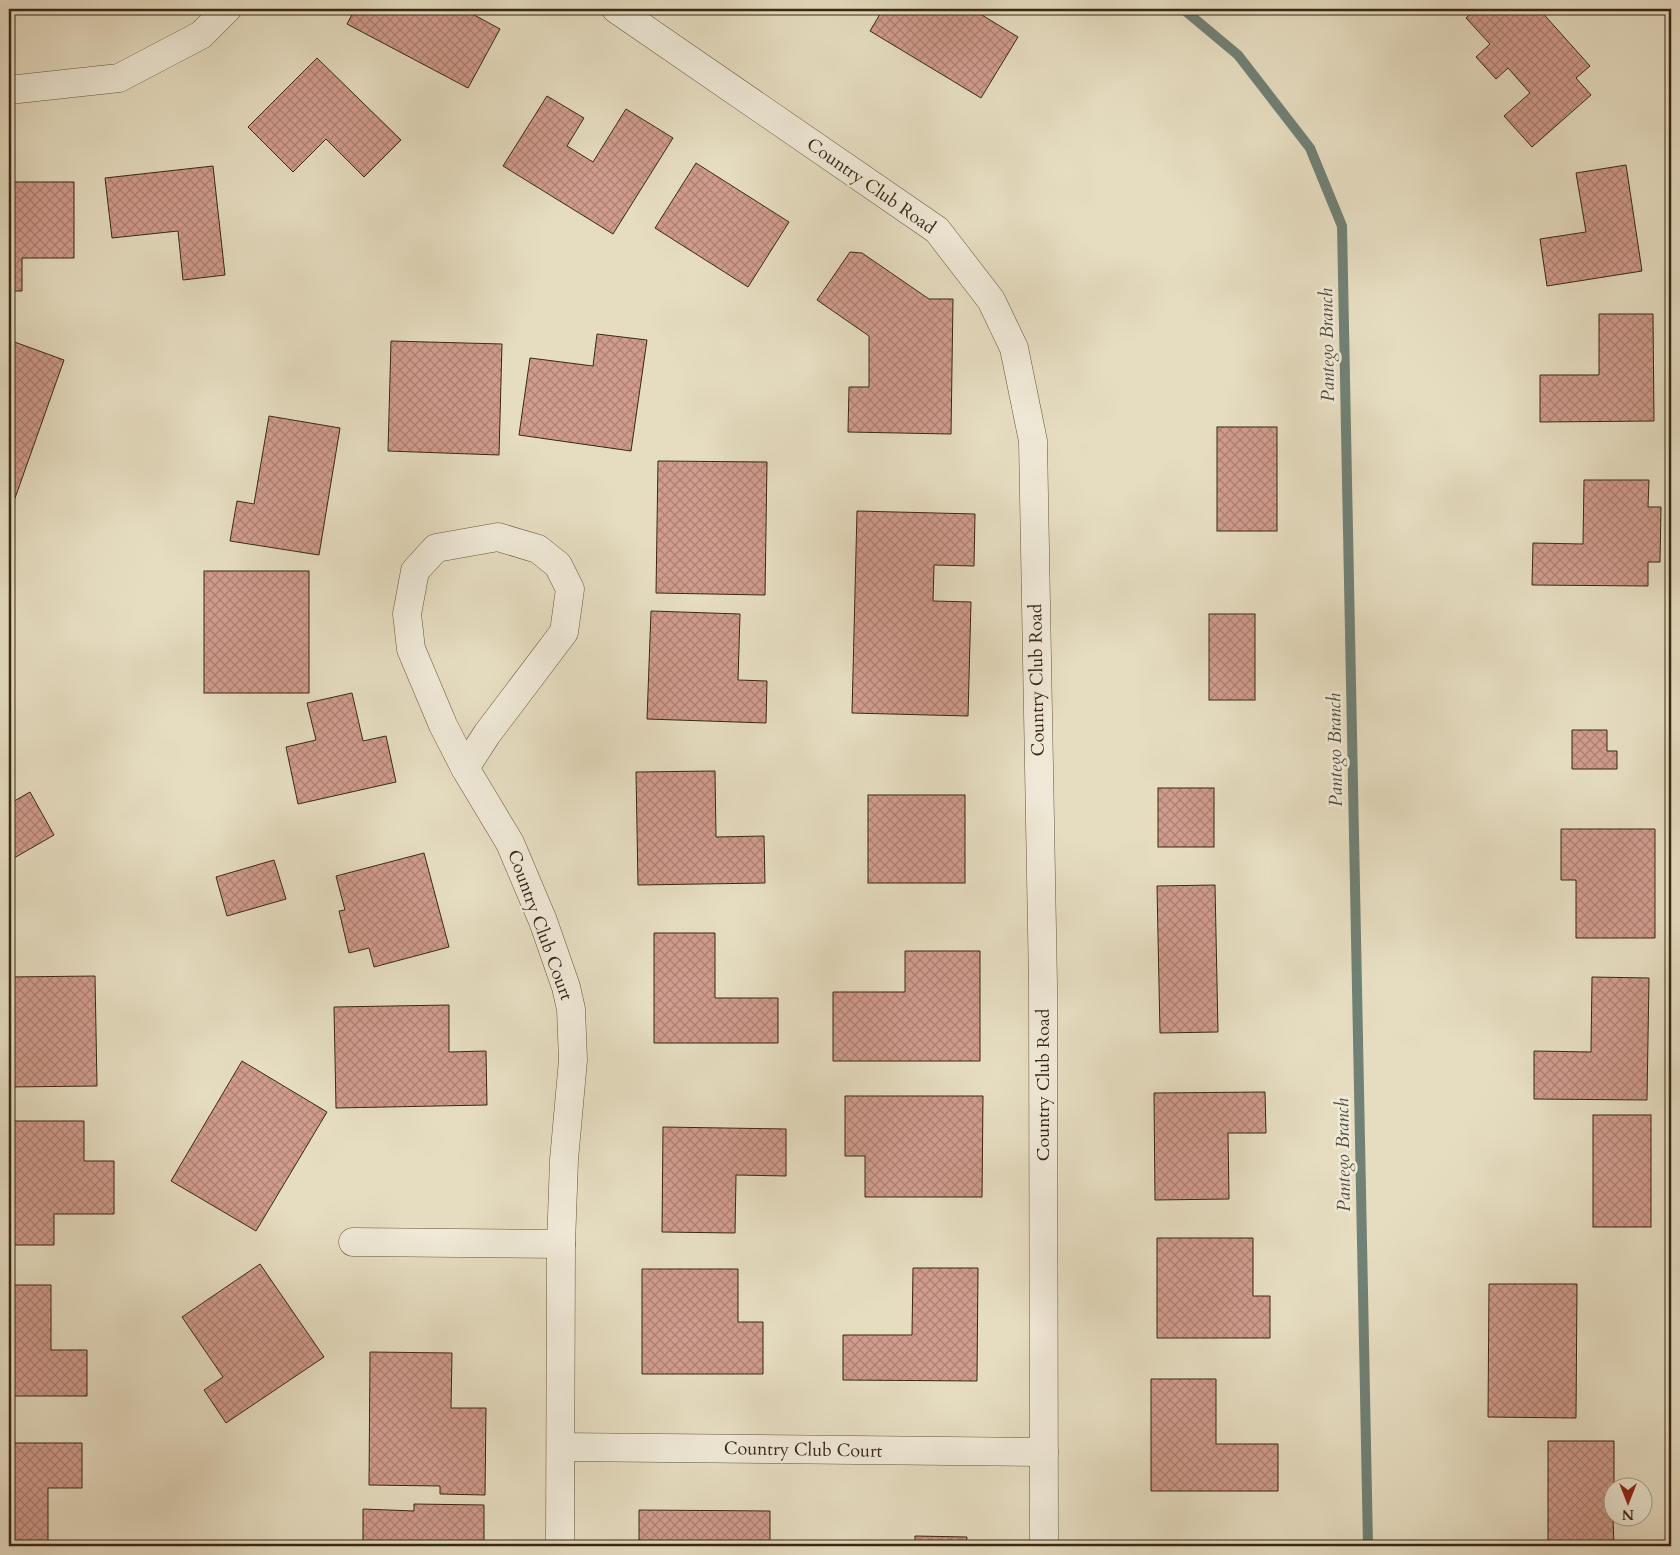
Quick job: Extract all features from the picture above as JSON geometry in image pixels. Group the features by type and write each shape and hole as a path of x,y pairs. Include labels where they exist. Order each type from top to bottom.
{"street":[{"path":"9,90 119,78 201,35 227,9"},
{"name":"Country Club Road","path":"616,9 937,230 991,300 1014,348 1033,441 1043,984 1044,1546"},
{"name":"Country Club Court","path":"465,768 487,734 564,632 570,589 558,565 538,550 498,536 436,548 416,571 407,614 410,649 443,725 465,768 510,843 543,922 566,987 571,1009 573,1060 564,1160 561,1244 560,1546"},
{"path":"353,1242 561,1244"},
{"name":"Country Club Court","path":"561,1447 1044,1452"}],"building":[{"path":"355,9 463,9 500,29 468,88 347,24"},
{"path":"883,9 972,9 1018,37 981,98 870,31"},
{"path":"1476,9 1539,9 1590,66 1576,78 1591,95 1532,147 1504,116 1530,93 1508,68 1496,79 1476,57 1490,44 1466,18"},
{"path":"317,58 401,140 364,177 326,139 293,172 248,127"},
{"path":"547,96 584,118 567,146 593,162 626,109 673,138 613,234 503,166"},
{"path":"696,163 789,222 748,287 655,228"},
{"path":"1626,165 1642,271 1547,286 1540,239 1586,232 1576,173"},
{"path":"213,166 225,275 183,280 178,231 112,238 105,178"},
{"path":"9,182 74,182 74,258 22,258 22,291 9,291"},
{"path":"850,252 862,253 929,299 953,299 951,434 848,432 849,387 869,387 869,336 817,300"},
{"path":"1599,314 1653,314 1654,421 1540,422 1540,375 1599,375"},
{"path":"597,334 647,340 631,451 519,435 530,358 593,366"},
{"path":"9,340 64,360 9,515"},
{"path":"391,341 502,344 499,455 388,451"},
{"path":"269,416 340,428 319,555 230,541 237,501 254,504"},
{"path":"1217,427 1277,427 1277,531 1217,531"},
{"path":"658,461 767,462 765,595 656,593"},
{"path":"1584,480 1649,480 1648,507 1661,507 1660,562 1648,562 1648,586 1532,585 1533,543 1583,544"},
{"path":"857,511 975,514 974,566 934,565 933,601 971,602 968,716 852,713"},
{"path":"204,571 309,571 309,693 204,693"},
{"path":"651,611 740,614 738,680 767,681 766,723 647,719"},
{"path":"1209,614 1255,614 1255,700 1209,700"},
{"path":"352,693 363,741 386,736 396,782 298,804 286,747 316,740 307,703"},
{"path":"1572,730 1607,730 1607,751 1617,751 1617,769 1572,769"},
{"path":"715,771 716,837 764,836 765,883 638,885 636,772"},
{"path":"1158,788 1214,788 1214,847 1158,847"},
{"path":"30,792 54,835 9,861 9,804"},
{"path":"868,795 965,795 965,883 868,883"},
{"path":"1561,829 1655,829 1655,938 1576,938 1576,880 1561,880"},
{"path":"424,853 449,947 374,967 369,948 349,953 339,911 345,910 336,876"},
{"path":"274,860 286,899 227,916 216,877"},
{"path":"1215,885 1218,1032 1160,1033 1157,886"},
{"path":"654,933 715,933 715,998 778,998 778,1043 654,1043"},
{"path":"905,951 980,951 980,1061 833,1061 833,992 905,992"},
{"path":"95,976 97,1086 9,1087 9,977"},
{"path":"1592,977 1649,978 1647,1100 1534,1099 1534,1051 1591,1052"},
{"path":"449,1005 449,1052 486,1051 487,1105 336,1108 334,1007"},
{"path":"242,1061 327,1112 256,1231 171,1181"},
{"path":"1265,1092 1266,1133 1228,1133 1229,1199 1155,1200 1154,1093"},
{"path":"845,1096 983,1096 982,1197 865,1197 865,1156 845,1156"},
{"path":"1593,1115 1651,1115 1651,1227 1593,1227"},
{"path":"9,1121 84,1121 84,1161 114,1161 114,1214 54,1214 54,1245 9,1245"},
{"path":"663,1127 786,1129 786,1176 736,1175 735,1233 662,1232"},
{"path":"1157,1238 1253,1238 1253,1296 1270,1296 1270,1338 1157,1338"},
{"path":"260,1264 324,1357 226,1423 204,1390 223,1377 182,1317"},
{"path":"913,1268 978,1268 977,1381 843,1380 843,1335 912,1335"},
{"path":"642,1269 738,1269 738,1322 763,1322 763,1374 642,1374"},
{"path":"1489,1284 1577,1284 1576,1418 1488,1417"},
{"path":"9,1285 51,1285 51,1350 87,1350 87,1396 9,1396"},
{"path":"370,1352 452,1353 451,1408 486,1408 485,1495 440,1494 440,1486 369,1485"},
{"path":"1151,1379 1216,1379 1216,1444 1278,1444 1278,1491 1151,1491"},
{"path":"1548,1441 1614,1441 1614,1478 1602,1478 1602,1528 1613,1528 1614,1546 1548,1546"},
{"path":"9,1443 82,1443 82,1488 48,1488 48,1546 9,1546"},
{"path":"414,1504 484,1505 484,1546 363,1546 363,1509 414,1511"},
{"path":"639,1510 770,1511 770,1546 639,1546"},
{"path":"915,1536 967,1537 966,1546 915,1546"}],"waterway":[{"name":"Pantego Branch","path":"1183,9 1238,55 1310,148 1342,226 1368,1546"}]}
